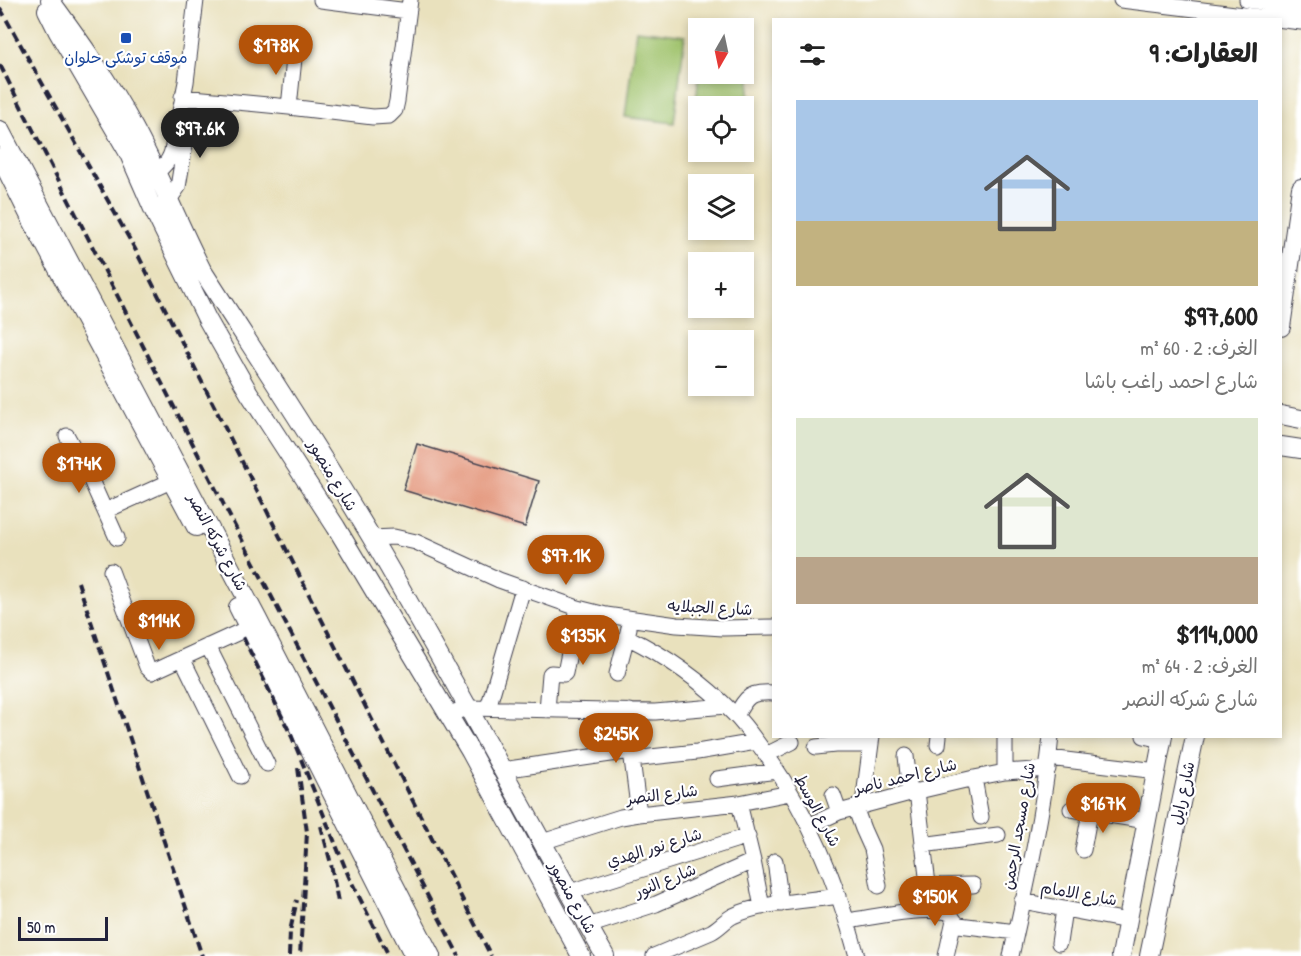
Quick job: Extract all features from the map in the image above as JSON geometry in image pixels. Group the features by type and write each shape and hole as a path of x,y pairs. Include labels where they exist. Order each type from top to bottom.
{"street":[{"name":"شارع منصور","path":"42,0 58,32 128,152 169,200 202,270 372,538 605,956"},
{"name":"شارع منصور","path":"50,0 74,33 128,118 149,176 153,209 207,319 249,393 336,528 448,714 581,956"},
{"path":"149,176 166,164 170,158 186,92 196,0"},
{"path":"186,92 373,117 389,116 395,110 397,101 409,6 321,0"},
{"path":"1121,0 1272,10 1301,7"},
{"path":"1247,0 1301,22"},
{"path":"289,107 295,49"},
{"path":"153,209 169,200 175,193 180,180 189,120 186,92"},
{"name":"شارع شركه النصر","path":"0,130 257,618 431,956"},
{"name":"شارع شركه النصر","path":"0,157 248,628 414,956"},
{"path":"1282,320 1301,188"},
{"path":"1282,414 1301,418"},
{"path":"67,436 90,477 117,538"},
{"path":"292,459 315,445"},
{"path":"1282,446 1301,449"},
{"path":"105,511 171,481"},
{"name":"شارع الجبلايه","path":"372,538 394,537 416,542 475,570 578,608 631,619 677,625 723,628 772,627"},
{"path":"111,572 148,669 154,672 248,628"},
{"path":"488,708 522,588"},
{"path":"547,710 550,674 565,673 578,608"},
{"path":"617,674 631,619"},
{"name":"شارع الوسط","path":"627,637 670,662 731,711 761,748 809,826 839,896 857,956"},
{"path":"208,646 267,764"},
{"path":"182,658 240,776"},
{"path":"448,714 468,708 731,711 752,695 772,693"},
{"path":"630,711 632,755 639,814"},
{"path":"1005,738 1005,772"},
{"name":"شارع مسجد الرحمن","path":"1011,956 1048,764 1051,738"},
{"name":"شارع رايل","path":"1121,956 1163,738"},
{"name":"شارع رايل","path":"1149,956 1195,738"},
{"path":"816,747 871,741 859,805 863,829 872,849 879,886"},
{"path":"502,770 632,755 761,748 792,742"},
{"path":"906,756 931,910"},
{"name":"شارع احمد ناصر","path":"809,826 859,805 974,778 1048,764 1157,771"},
{"path":"717,779 777,771"},
{"path":"974,778 981,817"},
{"name":"شارع النصر","path":"542,842 604,822 639,814 740,803 790,793"},
{"path":"1083,850 1098,793"},
{"path":"833,795 839,812"},
{"path":"740,803 762,907"},
{"path":"1071,809 1147,821"},
{"path":"922,845 998,835"},
{"name":"شارع نور الهدي","path":"570,892 748,836"},
{"path":"1141,849 1169,854"},
{"name":"شارع النور","path":"588,926 656,904 753,861"},
{"path":"775,861 781,904"},
{"path":"928,886 973,885"},
{"path":"660,955 717,929 730,917 745,911 839,896"},
{"name":"شارع الامام","path":"1022,901 1128,921"},
{"path":"1059,943 1064,909"},
{"path":"848,921 931,910 949,912 959,925 1016,932"},
{"path":"946,956 954,920"}],"green space":[{"path":"636,30 685,36 674,123 625,117"},
{"path":"698,84 750,84 748,96 697,96"}],"building":[{"path":"417,444 539,481 525,527 403,490"}],"railway":[{"path":"0,8 135,249 491,956"},
{"path":"0,65 228,513 459,956"},
{"path":"78,582 202,956"},
{"path":"243,637 292,737 349,877 389,956"},
{"path":"298,768 307,832 300,956"},
{"path":"321,826 338,902"},
{"path":"289,956 290,931 297,900"}],"place":[{"name":"موقف توشكى حلوان","path":"126,38"}]}
